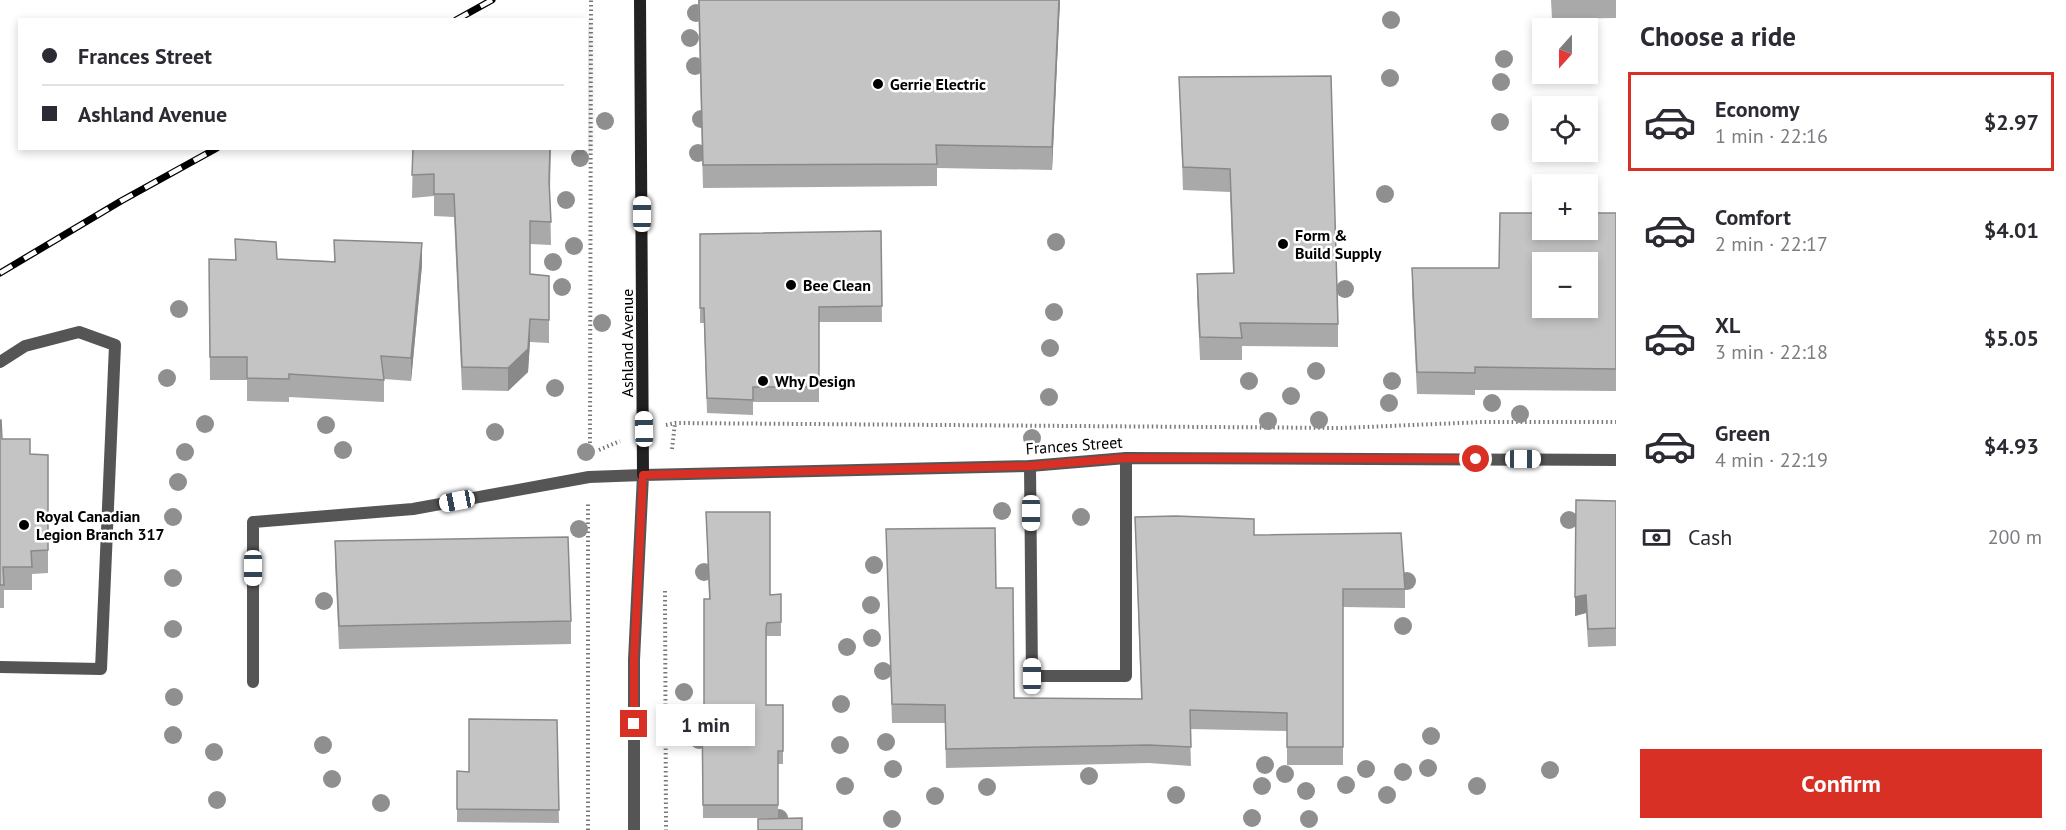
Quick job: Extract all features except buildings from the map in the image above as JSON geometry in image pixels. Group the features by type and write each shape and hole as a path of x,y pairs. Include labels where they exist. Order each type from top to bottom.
{"street":[{"name":"Ashland Avenue","path":"634,830 634,660 644,429 640,0"},
{"path":"0,362 25,346 79,332 115,345 102,669 0,667"},
{"path":"1030,466 1032,676 1126,676 1126,458"},
{"name":"Frances Street","path":"253,682 253,522 413,509 589,477 1030,466 1126,458 1616,459"}],"path":[{"path":"591,0 590,455 644,429 675,423 1342,428 1483,422 1616,422"},
{"path":"669,474 675,423"},
{"path":"588,830 589,477"},
{"path":"665,586 666,830"}],"railway":[{"path":"460,18 492,0"},
{"path":"0,273 121,201 213,150"}],"place":[{"name":"Gerrie Electric","path":"878,84"},
{"name":"Form & Build Supply","path":"1283,244"},
{"name":"Bee Clean","path":"791,285"},
{"name":"Why Design","path":"763,381"},
{"name":"Royal Canadian Legion Branch 317","path":"24,525"}],"route":[{"path":"634,724 634,660 643,475 1030,466 1126,458 1476,459"}]}
